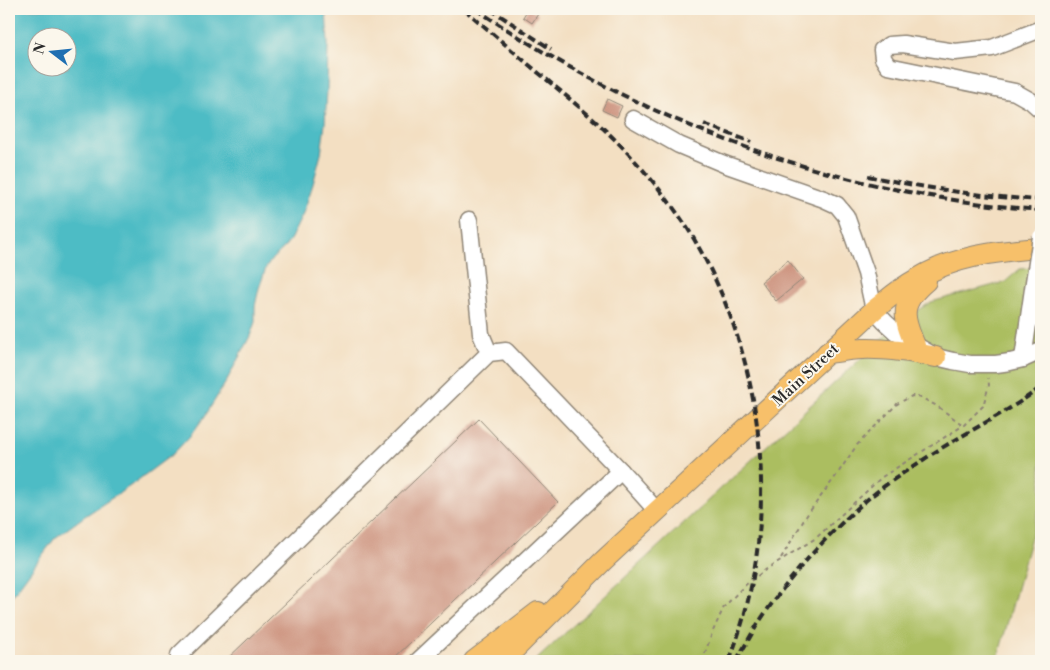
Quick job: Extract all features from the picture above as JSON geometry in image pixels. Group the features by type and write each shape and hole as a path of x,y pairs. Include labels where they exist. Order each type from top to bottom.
{"main road":[{"name":"Main Street","path":"503,661 657,510 874,310 899,290 916,279 943,266 987,253 1041,248"},
{"path":"915,346 904,316 908,304 917,288 943,266"},
{"path":"827,353 879,349 897,350 936,357"},
{"name":"Main Street","path":"474,661 603,561"}],"street":[{"path":"1041,29 992,48 955,52 903,44 888,45 882,50 888,66 1015,92 1041,110"},
{"path":"633,119 679,145 724,164 838,205 846,216 864,265 874,310 896,332 915,346 936,357 970,364 996,364 1023,359 1041,351"},
{"path":"469,220 481,334 488,353"},
{"path":"1023,359 1041,237"},
{"path":"179,661 179,655 488,353 506,351 657,510"},
{"path":"418,661 621,471"}],"path":[{"path":"702,661 724,607 753,579 816,538 882,477 964,425 983,406 989,385 987,364"},
{"path":"780,560 807,515 857,445 897,404 912,396 922,398 964,425"}],"green space":[{"path":"1041,267 1041,501 997,661 535,661 898,324 931,302 1005,282 1020,269"}],"water":[{"path":"9,9 326,9 328,44 327,91 321,154 303,214 285,247 272,259 266,268 259,288 255,306 255,322 250,336 226,382 205,416 174,453 55,538 9,600"}],"building":[{"path":"528,9 538,14 532,23 523,17"},
{"path":"607,99 622,106 617,117 602,110"},
{"path":"788,260 803,279 776,301 761,282"},
{"path":"479,419 558,502 391,661 225,661"}],"railway":[{"path":"464,9 604,129 626,151 657,186 682,220 715,279 735,331 750,385 759,440 761,497 757,552 746,607 729,661"},
{"path":"476,9 541,50 607,87 675,119 745,147 817,170 890,188 965,202 1041,210"},
{"path":"490,9 551,49"},
{"path":"704,124 751,142"},
{"path":"868,176 954,191 1041,200"},
{"path":"736,661 757,625 792,577 832,532 861,505 886,485 932,454 1015,405 1041,387"}]}
